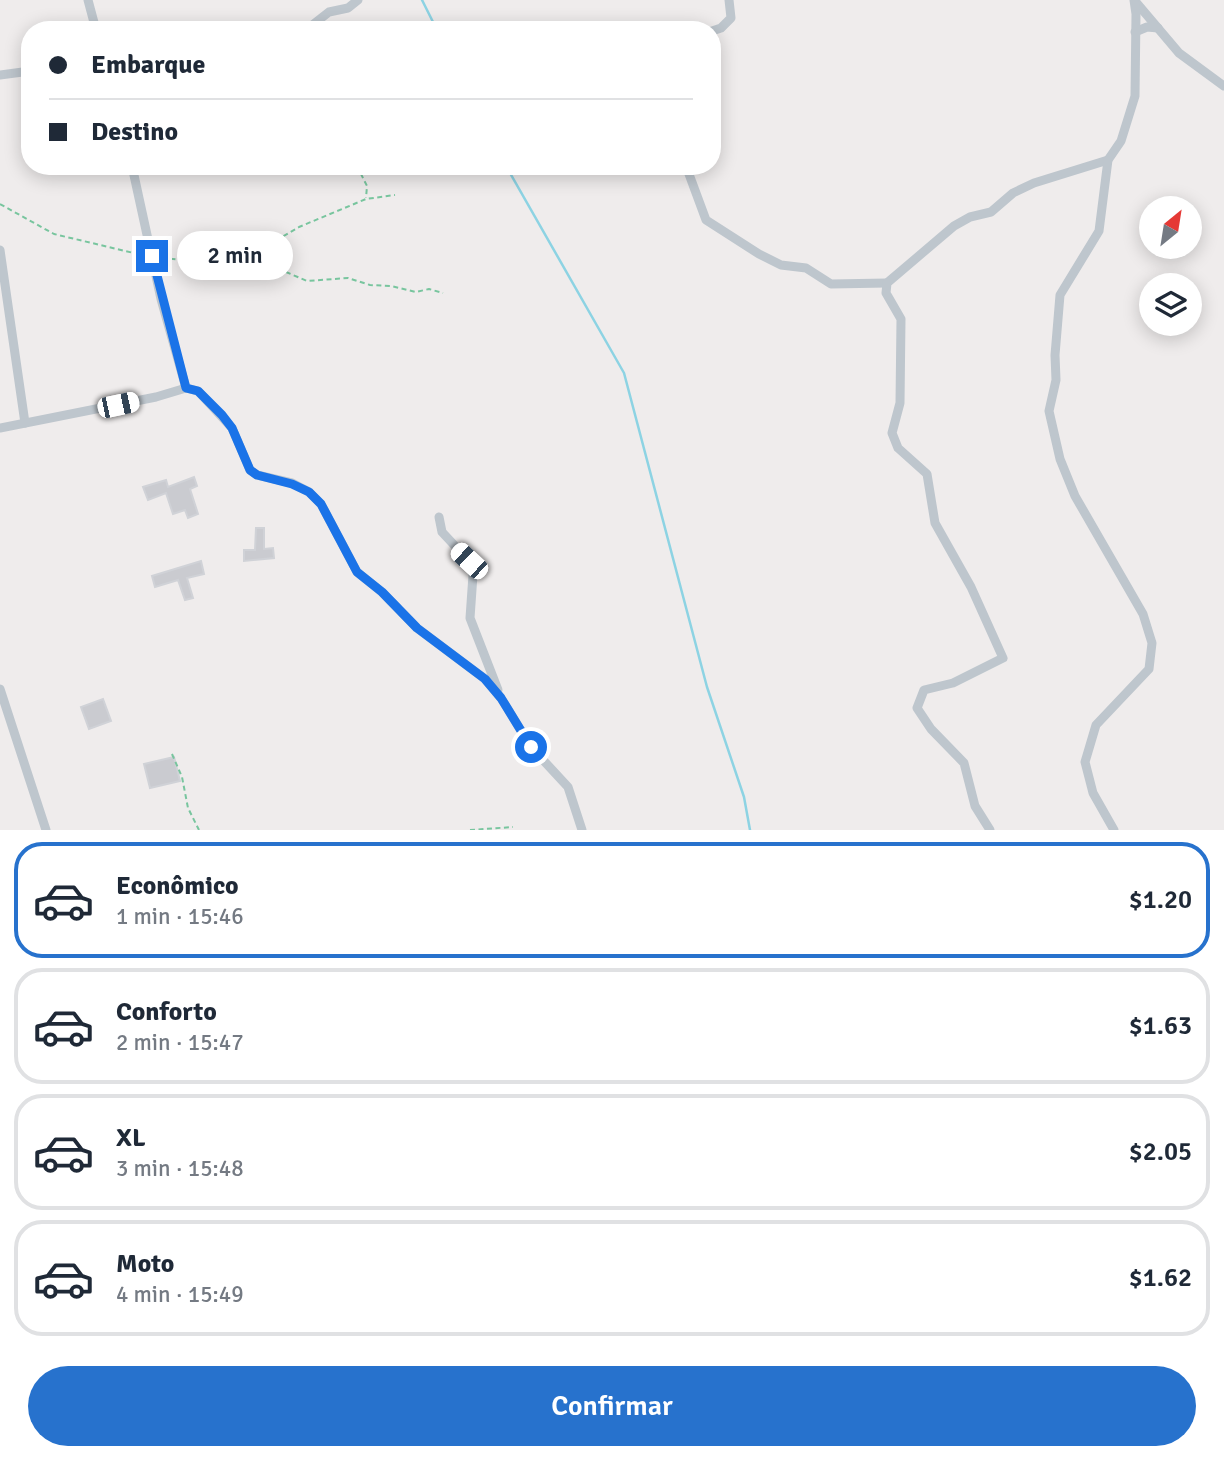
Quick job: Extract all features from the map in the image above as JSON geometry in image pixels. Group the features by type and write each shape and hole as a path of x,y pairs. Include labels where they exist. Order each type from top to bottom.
{"street":[{"path":"88,0 94,21"},
{"path":"318,21 329,12 348,8 358,0"},
{"path":"721,28 731,18 729,0"},
{"path":"1134,0 1179,53 1224,86"},
{"path":"1114,830 1093,793 1085,762 1096,725 1149,669 1152,643 1143,614 1074,496 1060,459 1049,411 1056,380 1055,355 1060,295 1099,231 1108,160 1121,142 1135,96 1134,0"},
{"path":"1135,32 1147,27 1158,28"},
{"path":"0,75 21,72"},
{"path":"689,175 706,219 759,254 782,265 806,268 831,284 887,283 962,221 991,212 1013,193 1034,183 1108,160"},
{"path":"134,175 186,388"},
{"path":"0,250 25,423"},
{"path":"887,283 886,293 901,319 900,403 892,433 898,448 927,474 934,501 935,523 1003,658 953,682 924,690 917,708 939,738 964,763 975,806 990,830"},
{"path":"0,428 145,400 186,388 198,391 232,428 250,470 257,475 292,484 309,492 321,504 357,572 382,592 417,628 485,679 501,698 531,747 568,788 582,830"},
{"path":"439,517 442,532 469,561 473,575 470,618 501,698"},
{"path":"0,689 46,830"}],"path":[{"path":"361,175 367,186 366,199"},
{"path":"202,266 265,247 299,228 366,199 395,195"},
{"path":"0,204 54,234 109,249 194,261 217,274 286,272 307,281 348,278 370,285 391,286 416,292 429,289 443,293"},
{"path":"172,754 182,777 188,808 199,830"},
{"path":"470,830 513,827"}],"building":[{"path":"194,477 197,486 190,489 198,514 188,518 185,510 173,514 166,493 148,500 143,487 166,480 168,487"},
{"path":"256,528 264,528 264,549 273,548 274,558 244,561 244,550 255,550"},
{"path":"201,561 204,574 187,578 193,598 185,600 178,580 155,587 152,576"},
{"path":"103,699 111,721 89,729 81,707"},
{"path":"174,757 180,781 150,788 144,764"}],"waterway":[{"path":"422,0 432,21"},
{"path":"511,175 624,373 707,687 744,797 750,830"}],"route":[{"path":"152,256 186,388 198,391 222,415 232,428 250,470 257,475 292,484 309,492 321,504 357,572 382,592 417,628 485,679 501,698 531,747"}]}
